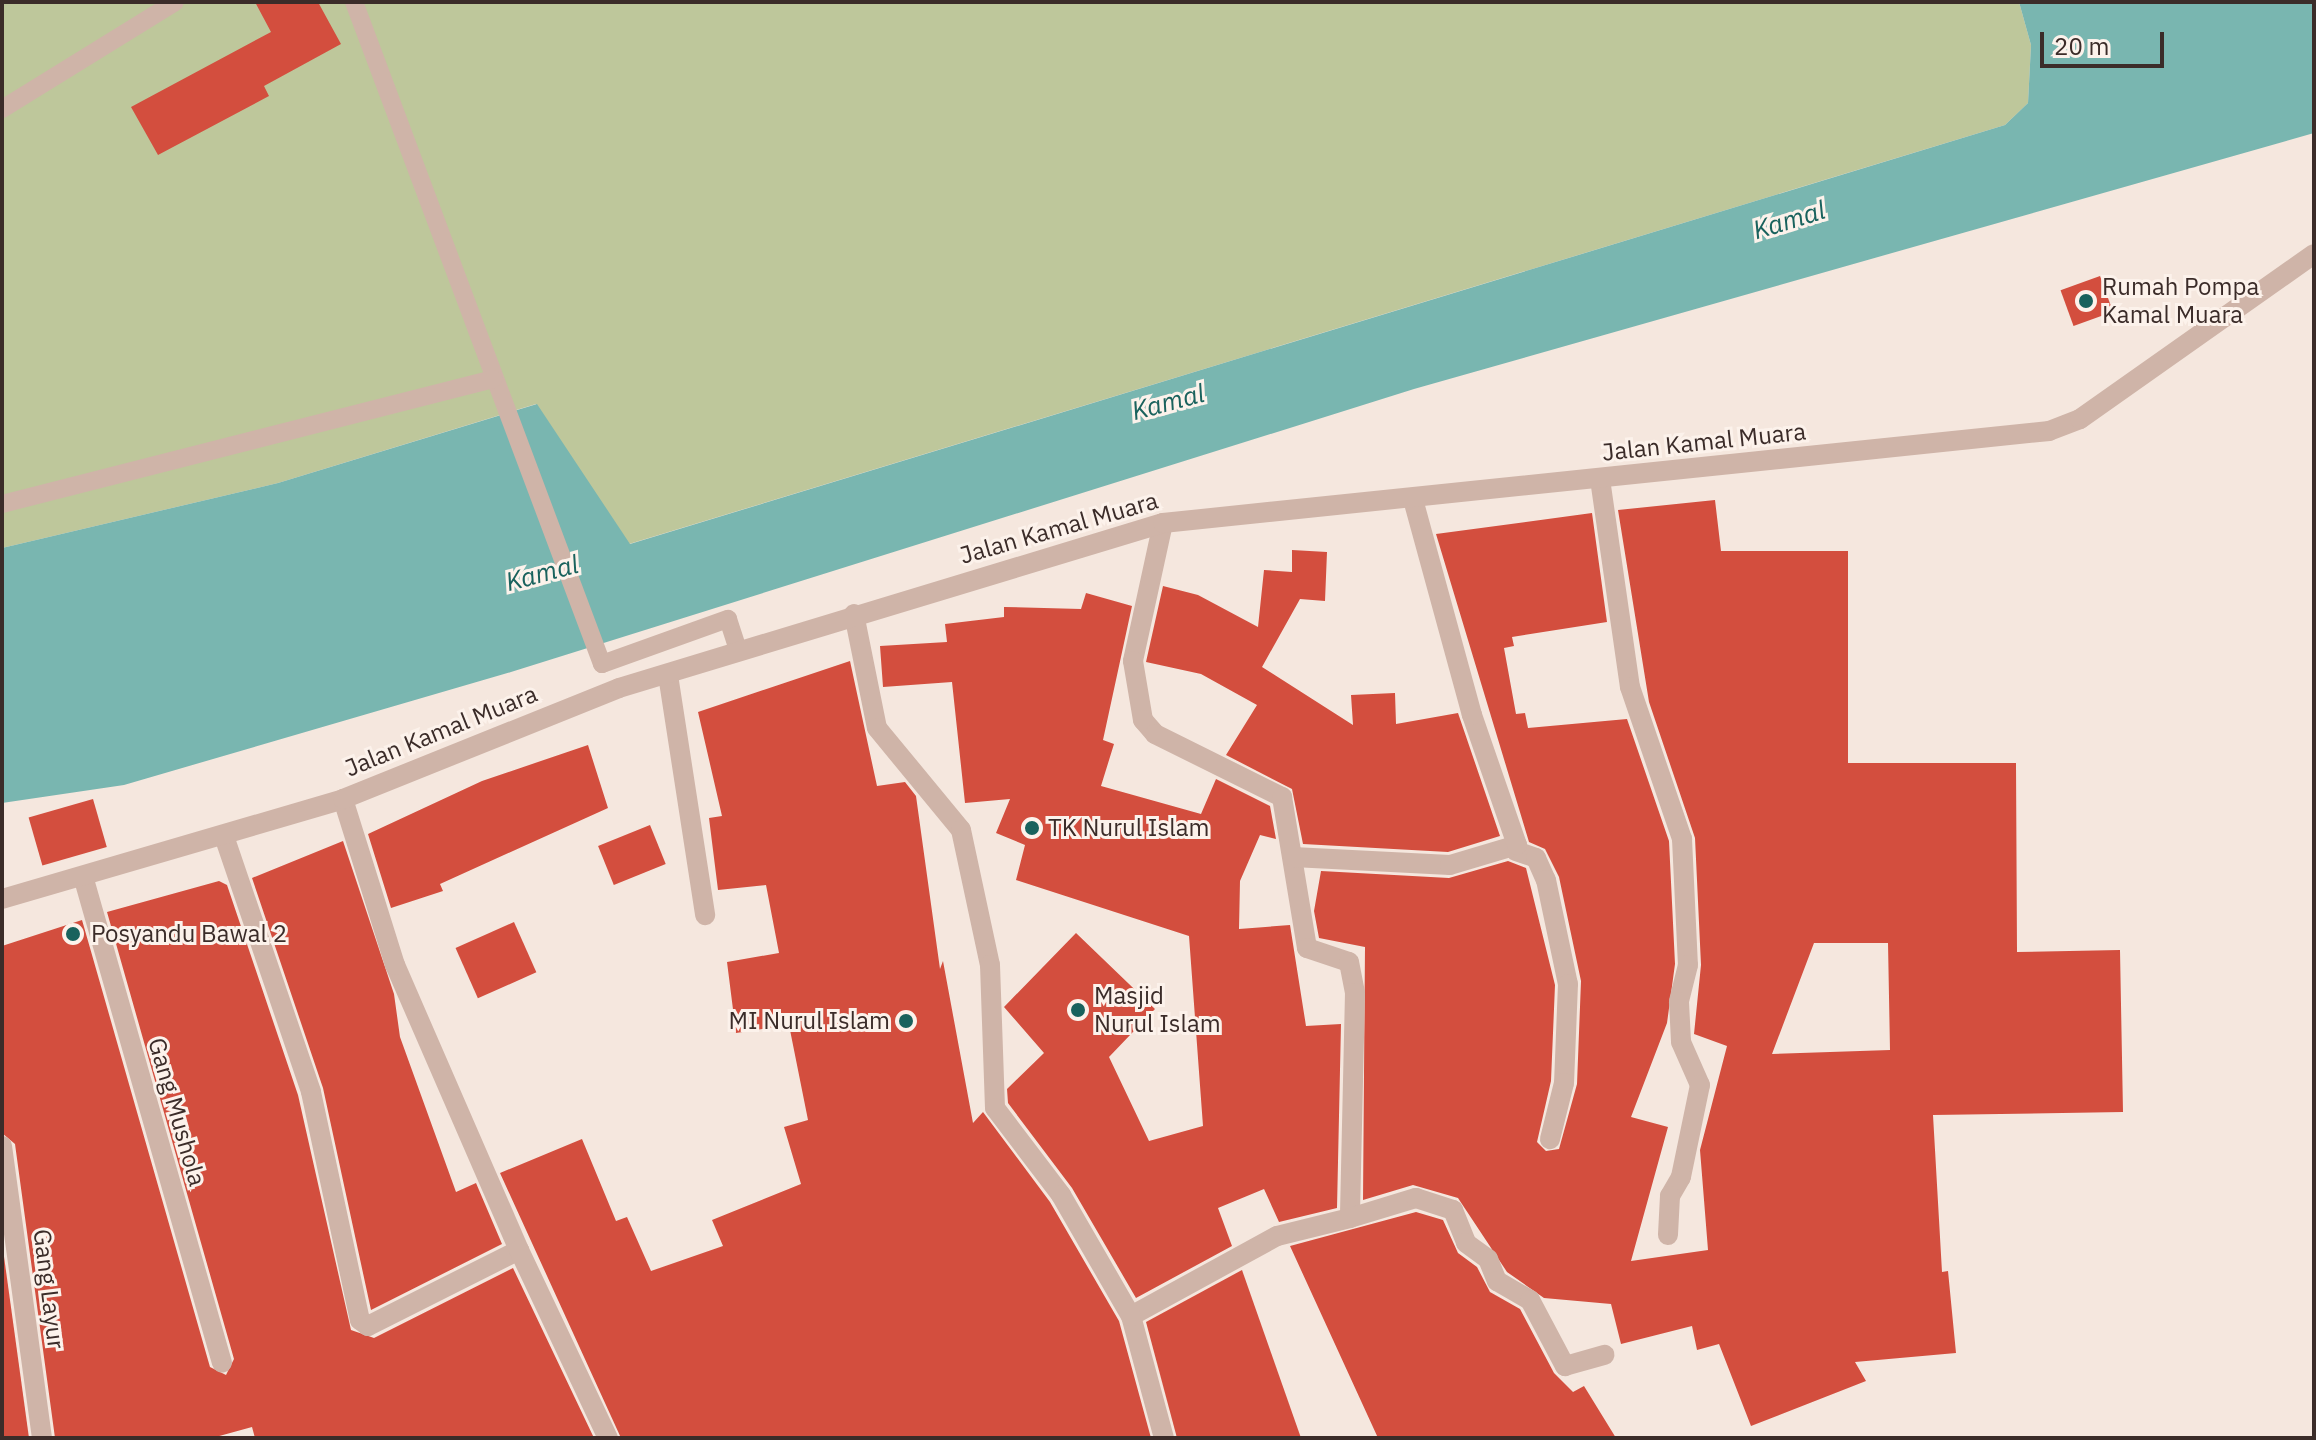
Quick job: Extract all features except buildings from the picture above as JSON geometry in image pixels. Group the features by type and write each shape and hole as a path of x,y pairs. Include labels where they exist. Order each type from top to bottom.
{"street":[{"name":"Jalan Kamal Muara","path":"2,899 343,799 738,650 1163,523 2049,431 2080,419 2314,254"},
{"path":"1600,479 1630,687 1682,839 1688,965 1679,1002 1681,1042 1700,1085 1681,1177 1670,1196 1668,1235"},
{"path":"1413,499 1516,851"},
{"path":"1163,523 1133,661 1143,720 1155,734 1273,787 1282,797 1307,948 1355,969 1350,1218"},
{"path":"854,614 877,728 961,830 990,965 995,1108 1061,1195 1131,1316 1164,1438"},
{"path":"668,675 705,915"},
{"path":"343,799 395,965 519,1250 608,1438"},
{"path":"224,836 311,1092 362,1324 433,1300 519,1250"},
{"path":"1293,857 1450,865 1516,851 1536,858 1546,880 1568,984 1564,1083 1550,1139"},
{"name":"Gang Mushola","path":"83,876 222,1363"},
{"name":"Gang Layur","path":"2,1146 42,1438"},
{"path":"1131,1316 1277,1236 1416,1198 1453,1210 1466,1243 1488,1259 1497,1281 1530,1300 1565,1366 1604,1355"}],"lane":[{"path":"2,109 175,2"},
{"path":"354,2 602,664 728,619 738,650"},
{"path":"2,504 493,379"}],"green space":[{"path":"2,2 2019,2 2031,45 2028,103 2005,125 629,544 536,404 278,483 2,548"}],"water":[{"name":"Kamal","path":"2019,2 2314,2 2314,133 1414,389 511,672 124,785 2,803 2,548 278,483 537,404 630,544 2005,125 2028,103 2031,45"}],"place":[{"name":"Rumah Pompa Kamal Muara","path":"2086,301"},
{"name":"TK Nurul Islam","path":"1032,828"},
{"name":"Posyandu Bawal 2","path":"73,934"},
{"name":"Masjid Nurul Islam","path":"1078,1010"},
{"name":"MI Nurul Islam","path":"906,1021"}]}
